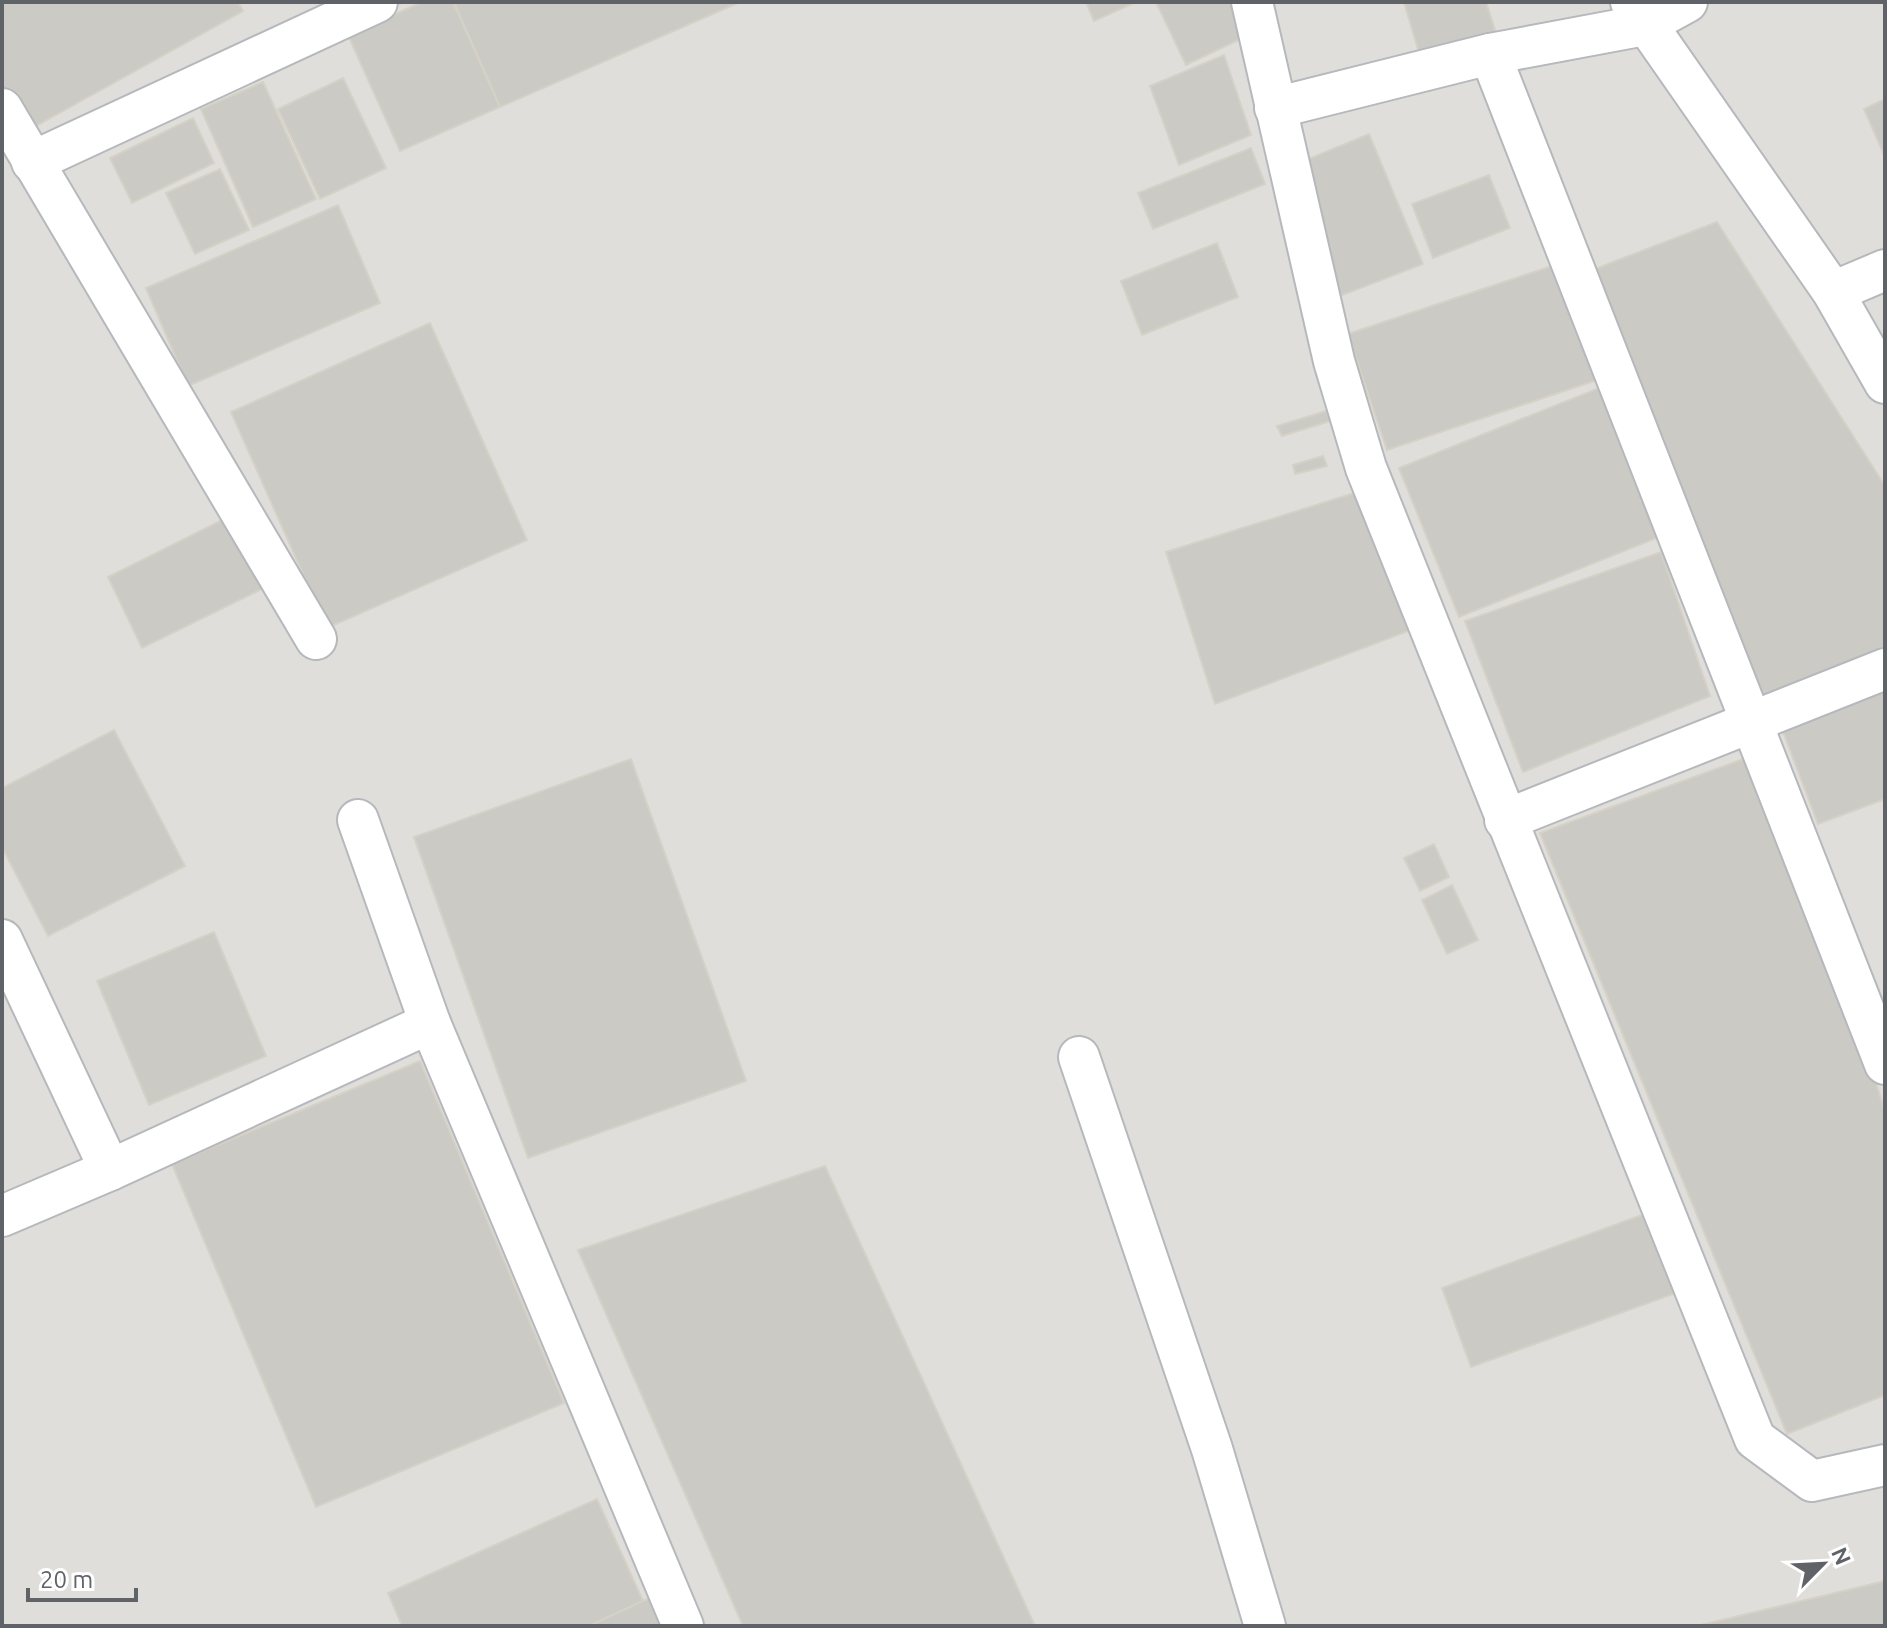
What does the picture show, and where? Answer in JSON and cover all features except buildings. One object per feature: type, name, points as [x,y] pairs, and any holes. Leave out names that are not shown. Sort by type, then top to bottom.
[{"type":"street","points":[[32,162],[377,2]]},
{"type":"street","points":[[1252,2],[1334,361],[1366,468],[1755,1439],[1812,1481],[1885,1465]]},
{"type":"street","points":[[1275,108],[1687,2]]},
{"type":"street","points":[[1638,14],[1833,292],[1885,383]]},
{"type":"street","points":[[1490,54],[1885,1064]]},
{"type":"street","points":[[2,109],[316,639]]},
{"type":"street","points":[[1833,292],[1885,270]]},
{"type":"street","points":[[1505,820],[1885,669]]},
{"type":"street","points":[[358,820],[430,1023],[683,1626]]},
{"type":"street","points":[[2,940],[110,1170]]},
{"type":"street","points":[[2,1216],[110,1170],[430,1023]]},
{"type":"street","points":[[1079,1057],[1212,1449],[1265,1626]]},
{"type":"shaded area","points":[[2,2],[1885,2],[1885,1626],[2,1626]]}]
